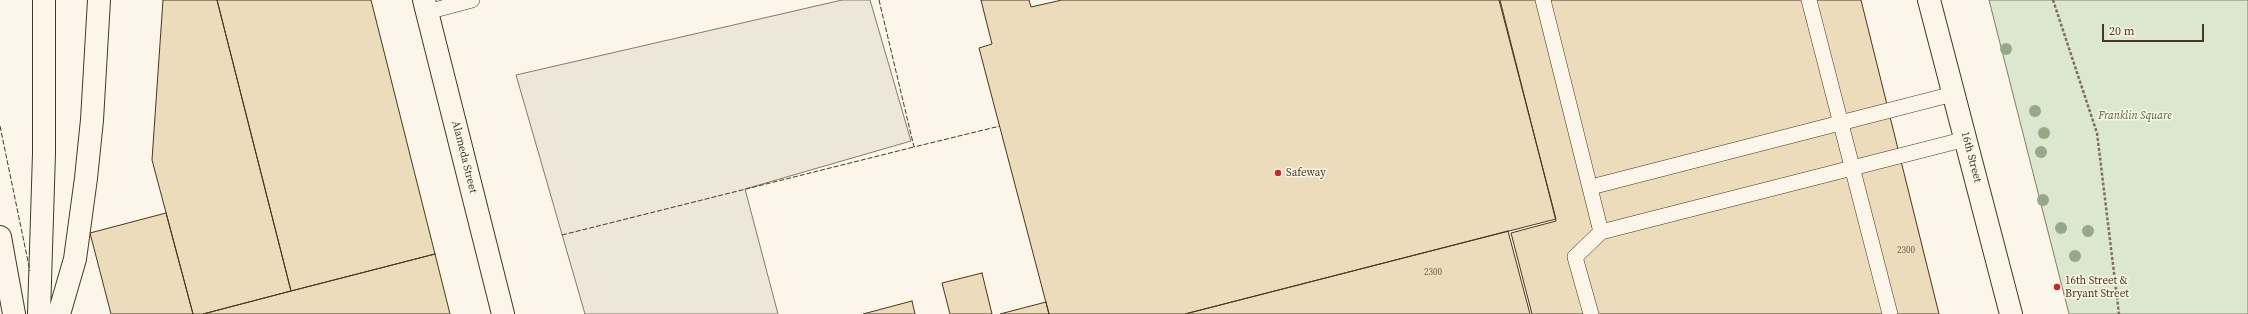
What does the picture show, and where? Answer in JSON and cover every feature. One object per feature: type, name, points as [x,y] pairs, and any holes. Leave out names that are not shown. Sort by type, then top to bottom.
[{"type":"main road","points":[[39,314],[44,153],[44,0]]},
{"type":"main road","points":[[59,314],[75,259],[86,178],[92,120],[99,0]]},
{"type":"main road","name":"16th Street","points":[[1929,0],[2011,314]]},
{"type":"main road","name":"Alameda Street","points":[[426,6],[503,314]]},
{"type":"main road","points":[[0,237],[14,314]]},
{"type":"lane","points":[[426,6],[472,0]]},
{"type":"lane","points":[[1543,0],[1591,187],[1601,232]]},
{"type":"lane","points":[[1809,0],[1890,314]]},
{"type":"lane","points":[[1591,187],[1953,94]]},
{"type":"lane","points":[[1591,314],[1575,257],[1601,232],[1966,139]]},
{"type":"path","points":[[2053,0],[2096,133],[2119,314]]},
{"type":"green space","name":"Franklin Square","points":[[1989,0],[2248,0],[2248,314],[2069,314]]},
{"type":"shaded area","points":[[842,0],[870,0],[911,141],[745,189],[778,314],[585,314],[516,75]]},
{"type":"building","points":[[163,0],[217,0],[291,291],[203,314],[193,314],[152,160]]},
{"type":"building","points":[[217,0],[371,0],[435,254],[291,291]]},
{"type":"building","name":"Safeway","points":[[981,0],[1029,0],[1031,7],[1062,0],[1499,0],[1556,219],[1185,314],[1049,314],[979,48],[992,44]]},
{"type":"building","points":[[1500,0],[1861,0],[1939,314],[1532,314],[1511,233],[1556,221]]},
{"type":"building","points":[[166,213],[193,314],[111,314],[90,233]]},
{"type":"building","points":[[1508,231],[1530,314],[1185,314]]},
{"type":"building","points":[[435,254],[450,314],[203,314],[291,291]]},
{"type":"building","points":[[982,273],[992,314],[950,314],[942,283]]},
{"type":"building","points":[[912,301],[915,314],[863,314]]},
{"type":"building","points":[[1046,302],[1049,314],[1000,314]]},
{"type":"fence","points":[[879,0],[914,147],[1000,126]]},
{"type":"fence","points":[[0,126],[30,271]]},
{"type":"fence","points":[[562,235],[914,147]]},
{"type":"place","name":"Safeway","points":[[1278,173]]},
{"type":"place","name":"16th Street & Bryant Street","points":[[2057,287]]}]
